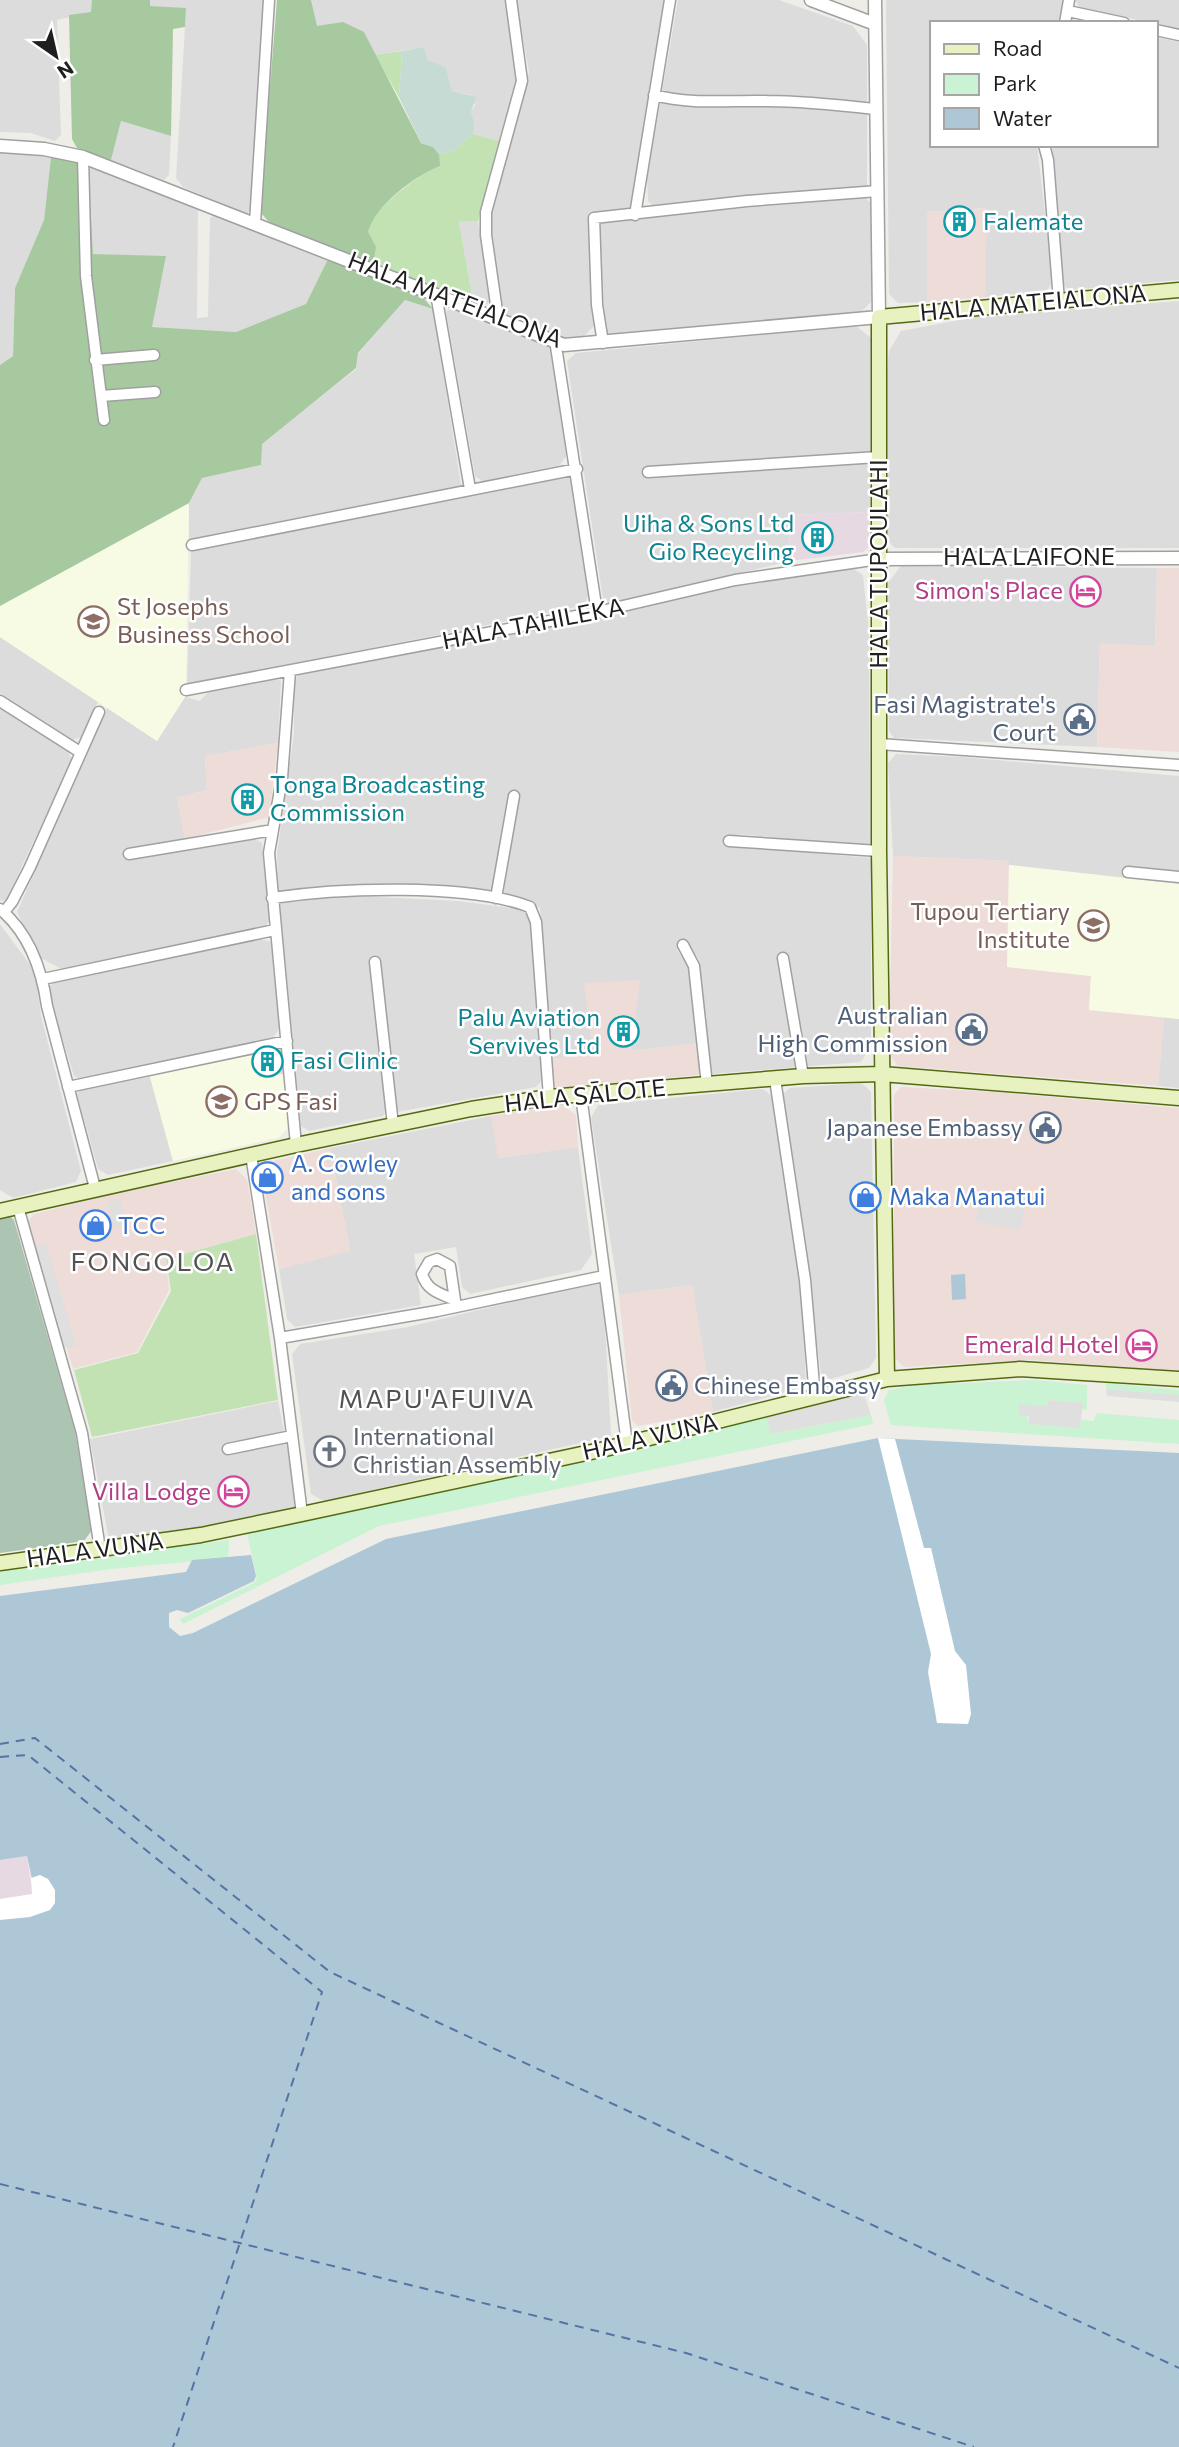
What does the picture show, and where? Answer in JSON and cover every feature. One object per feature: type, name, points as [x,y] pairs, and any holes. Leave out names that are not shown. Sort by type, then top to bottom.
[{"type":"main road","name":"HALA MATEIALONA","points":[[879,317],[1179,290]]},
{"type":"main road","name":"HALA TUPOULAHI","points":[[879,317],[879,851],[887,1379]]},
{"type":"main road","name":"HALA SĀLOTE","points":[[0,1211],[296,1145],[549,1097],[803,1076],[882,1074],[1179,1098]]},
{"type":"main road","name":"HALA VUNA","points":[[0,1563],[201,1535],[626,1444],[887,1379],[1020,1369],[1179,1379]]},
{"type":"street","points":[[255,223],[269,0]]},
{"type":"street","points":[[498,318],[486,235],[486,212],[522,81],[511,0]]},
{"type":"street","points":[[635,215],[670,0]]},
{"type":"street","points":[[811,0],[875,24]]},
{"type":"street","name":"HALA TUPOULAHI","points":[[875,0],[879,317]]},
{"type":"street","points":[[1068,5],[1118,21]]},
{"type":"street","points":[[1158,30],[1179,35]]},
{"type":"street","points":[[654,95],[709,103],[811,102],[875,108]]},
{"type":"street","name":"HALA MATEIALONA","points":[[0,146],[44,149],[83,158],[564,345],[879,317]]},
{"type":"street","points":[[1045,147],[1048,160],[1059,300]]},
{"type":"street","points":[[83,158],[86,276],[104,420]]},
{"type":"street","points":[[603,343],[597,305],[594,218],[747,201],[878,191]]},
{"type":"street","points":[[436,294],[470,489]]},
{"type":"street","points":[[555,340],[597,612]]},
{"type":"street","points":[[95,360],[155,355]]},
{"type":"street","points":[[101,396],[155,392]]},
{"type":"street","points":[[648,472],[878,457]]},
{"type":"street","points":[[192,544],[577,469]]},
{"type":"street","name":"HALA LAIFONE","points":[[879,559],[1179,558]]},
{"type":"street","name":"HALA TAHILEKA","points":[[186,690],[597,612],[736,580],[879,559]]},
{"type":"street","points":[[290,671],[282,778],[269,853],[296,1145]]},
{"type":"street","points":[[0,701],[80,752]]},
{"type":"street","points":[[95,1188],[47,1006],[43,979],[28,942],[2,911],[12,902],[30,867],[99,712]]},
{"type":"street","points":[[879,744],[1179,765]]},
{"type":"street","points":[[496,898],[514,796]]},
{"type":"street","points":[[129,854],[273,830]]},
{"type":"street","points":[[729,841],[879,851]]},
{"type":"street","points":[[1128,872],[1179,877]]},
{"type":"street","points":[[272,898],[341,891],[446,892],[496,898],[530,907],[536,922],[549,1097]]},
{"type":"street","points":[[43,979],[275,930]]},
{"type":"street","points":[[683,945],[694,966],[707,1085]]},
{"type":"street","points":[[783,958],[803,1076]]},
{"type":"street","points":[[375,962],[393,1125]]},
{"type":"street","points":[[68,1087],[287,1041]]},
{"type":"street","points":[[775,1079],[805,1280],[815,1397]]},
{"type":"street","points":[[581,1095],[626,1444]]},
{"type":"street","points":[[251,1155],[280,1338],[302,1514]]},
{"type":"street","points":[[18,1207],[82,1433],[100,1549]]},
{"type":"street","points":[[280,1338],[604,1276]]},
{"type":"street","points":[[228,1449],[292,1436]]},
{"type":"shaded area","points":[[0,0],[92,0],[92,12],[57,20],[61,135],[55,141],[31,133],[0,132]]},
{"type":"shaded area","points":[[150,0],[264,0],[251,208],[247,214],[183,187],[176,178],[186,9],[150,6]]},
{"type":"shaded area","points":[[311,0],[506,0],[520,66],[506,132],[499,141],[473,134],[475,125],[471,112],[475,105],[470,95],[452,91],[446,69],[428,60],[424,47],[375,55],[364,32],[316,26]]},
{"type":"shaded area","points":[[516,0],[665,0],[631,210],[589,213],[594,326],[582,338],[568,340],[506,316],[501,309],[489,233],[490,217],[529,72]]},
{"type":"shaded area","points":[[678,0],[779,0],[853,26],[867,45],[867,186],[652,205],[648,201],[647,178]]},
{"type":"shaded area","points":[[886,0],[1063,0],[1059,21],[930,21],[930,147],[1037,147],[1053,282],[1046,291],[985,297],[986,208],[927,212],[927,302],[898,303],[889,294]]},
{"type":"shaded area","points":[[1075,0],[1179,0],[1179,29],[1158,24],[1158,21],[1143,21],[1079,7]]},
{"type":"shaded area","points":[[1158,37],[1179,42],[1179,280],[1069,290],[1062,284],[1052,147],[1158,147]]},
{"type":"shaded area","points":[[424,47],[428,60],[446,68],[452,91],[476,97],[471,112],[475,125],[473,134],[454,151],[439,154],[433,147],[421,143],[399,97],[402,51]]},
{"type":"shaded area","points":[[121,121],[171,136],[169,175],[164,180],[111,160]]},
{"type":"shaded area","points":[[0,150],[51,157],[44,220],[15,288],[13,356],[0,365]]},
{"type":"shaded area","points":[[88,165],[198,207],[197,318],[208,317],[210,218],[215,215],[328,259],[307,304],[236,332],[151,327],[166,257],[92,254]]},
{"type":"shaded area","points":[[864,197],[871,203],[871,302],[862,311],[609,336],[603,329],[598,227],[603,221]]},
{"type":"shaded area","points":[[987,208],[985,297],[927,302],[927,212]]},
{"type":"shaded area","points":[[478,221],[491,301],[484,306],[473,301],[459,222]]},
{"type":"shaded area","points":[[405,300],[433,309],[461,485],[189,540],[189,503],[202,478],[261,465],[261,444],[356,369],[358,354]]},
{"type":"shaded area","points":[[1179,301],[1179,548],[895,548],[888,541],[886,385],[889,351],[901,331],[975,317]]},
{"type":"shaded area","points":[[453,306],[546,342],[550,349],[567,455],[560,465],[482,481],[475,476],[446,312]]},
{"type":"shaded area","points":[[856,326],[871,338],[870,512],[789,515],[790,561],[610,604],[603,599],[567,361],[576,353]]},
{"type":"shaded area","points":[[565,476],[571,480],[589,596],[582,606],[187,685],[191,550]]},
{"type":"shaded area","name":"St Josephs Business School","points":[[189,503],[186,690],[185,697],[157,741],[0,637],[0,606]]},
{"type":"shaded area","points":[[870,512],[869,547],[863,552],[790,561],[789,515]]},
{"type":"shaded area","points":[[901,566],[1157,568],[1155,646],[1100,644],[1097,747],[894,738],[889,731],[888,583]]},
{"type":"shaded area","points":[[1157,568],[1179,568],[1179,752],[1097,747],[1100,643],[1155,646]]},
{"type":"shaded area","points":[[854,569],[863,575],[869,633],[870,848],[740,834],[734,846],[871,858],[871,1046],[861,1062],[711,1074],[699,959],[686,942],[677,950],[689,968],[699,1043],[631,1051],[585,982],[593,1055],[551,1059],[540,908],[516,896],[505,895],[501,888],[517,799],[507,798],[493,890],[488,894],[278,893],[277,854],[294,733],[293,684],[299,674],[727,588]]},
{"type":"shaded area","points":[[0,637],[98,702],[81,737],[73,740],[0,693]]},
{"type":"shaded area","points":[[276,677],[281,681],[278,743],[205,756],[207,790],[177,798],[185,839],[124,850],[127,861],[253,838],[262,843],[269,921],[263,930],[67,972],[39,957],[17,912],[107,708],[157,741],[185,697],[200,701],[209,691]]},
{"type":"shaded area","points":[[0,706],[67,749],[72,760],[6,900],[0,901]]},
{"type":"shaded area","points":[[278,743],[269,817],[185,839],[177,798],[207,790],[205,756]]},
{"type":"shaded area","points":[[896,754],[962,757],[1179,776],[1179,884],[1009,865],[1008,861],[893,856],[888,763]]},
{"type":"shaded area","points":[[893,856],[1009,861],[1008,967],[1091,976],[1089,1010],[1164,1017],[1158,1086],[898,1066],[889,1053]]},
{"type":"shaded area","name":"Tupou Tertiary Institute","points":[[1009,865],[1179,884],[1179,1019],[1089,1010],[1091,976],[1007,967]]},
{"type":"shaded area","points":[[316,894],[458,901],[527,910],[533,924],[543,1079],[536,1087],[397,1112],[377,954],[371,956],[373,996],[387,1110],[383,1116],[309,1131],[301,1126],[280,904]]},
{"type":"shaded area","points":[[0,924],[36,973],[41,1016],[81,1171],[76,1182],[13,1198],[0,1190]]},
{"type":"shaded area","points":[[260,939],[271,942],[279,1029],[271,1040],[82,1080],[74,1076],[47,988],[55,982]]},
{"type":"shaded area","points":[[640,980],[631,1051],[699,1043],[703,1071],[698,1075],[558,1088],[553,1084],[551,1059],[593,1054],[584,983]]},
{"type":"shaded area","points":[[1164,1017],[1179,1019],[1179,1088],[1158,1086]]},
{"type":"shaded area","points":[[282,1046],[284,1074],[258,1077],[255,1051]]},
{"type":"shaded area","name":"GPS Fasi","points":[[255,1051],[259,1077],[284,1074],[288,1128],[278,1138],[173,1161],[150,1077]]},
{"type":"shaded area","points":[[150,1077],[173,1161],[108,1175],[98,1169],[77,1094],[81,1090]]},
{"type":"shaded area","points":[[862,1083],[871,1092],[876,1358],[869,1368],[831,1379],[821,1374],[783,1094],[790,1088]]},
{"type":"shaded area","points":[[901,1087],[1179,1108],[1179,1371],[1031,1360],[904,1367],[894,1357],[894,1095]]},
{"type":"shaded area","points":[[763,1089],[773,1097],[800,1279],[806,1381],[800,1388],[713,1412],[692,1285],[619,1295],[591,1118],[598,1105]]},
{"type":"shaded area","points":[[560,1103],[576,1115],[578,1147],[498,1158],[491,1116]]},
{"type":"shaded area","points":[[491,1116],[499,1158],[578,1147],[592,1254],[581,1270],[470,1294],[462,1287],[456,1247],[414,1254],[421,1305],[295,1327],[287,1319],[279,1269],[350,1250],[330,1148]]},
{"type":"shaded area","points":[[330,1148],[350,1251],[279,1269],[260,1164]]},
{"type":"shaded area","points":[[236,1169],[247,1179],[256,1234],[166,1259],[169,1290],[137,1352],[73,1369],[28,1221],[34,1214],[105,1196]]},
{"type":"shaded area","points":[[989,1193],[1026,1197],[1021,1229],[976,1222],[979,1200]]},
{"type":"shaded area","points":[[120,1199],[126,1224],[113,1227],[107,1203]]},
{"type":"shaded area","points":[[10,1216],[14,1220],[75,1431],[92,1530],[84,1541],[0,1553],[0,1219]]},
{"type":"shaded area","points":[[46,1243],[76,1346],[62,1348],[34,1246]]},
{"type":"shaded area","points":[[596,1282],[603,1291],[611,1436],[324,1501],[311,1494],[292,1354],[300,1344],[408,1327]]},
{"type":"shaded area","points":[[692,1285],[713,1412],[638,1426],[632,1421],[619,1295]]},
{"type":"shaded area","points":[[1106,1389],[1179,1395],[1179,1402],[1107,1396]]},
{"type":"shaded area","points":[[863,1391],[871,1415],[771,1434],[766,1416]]},
{"type":"shaded area","points":[[1048,1400],[1083,1403],[1080,1428],[1028,1424],[1029,1416],[1019,1415],[1019,1404],[1047,1406]]},
{"type":"shaded area","points":[[278,1401],[297,1498],[294,1508],[192,1530],[116,1542],[109,1540],[90,1439]]},
{"type":"shaded area","points":[[27,1856],[31,1883],[41,1896],[0,1907],[0,1860]]},
{"type":"green space","points":[[92,0],[150,0],[150,6],[186,8],[185,27],[173,29],[171,136],[121,121],[111,160],[77,148],[72,139],[69,15],[91,12]]},
{"type":"green space","points":[[277,0],[311,0],[317,26],[343,22],[364,32],[421,143],[433,147],[439,154],[440,166],[397,193],[372,222],[368,232],[376,247],[373,265],[269,222],[260,212]]},
{"type":"green space","points":[[402,51],[399,97],[375,55]]},
{"type":"green space","points":[[473,134],[499,141],[478,221],[459,222],[473,301],[373,265],[368,232],[371,223],[386,204],[420,176],[439,166],[439,154],[454,151]]},
{"type":"green space","points":[[51,157],[88,165],[93,254],[166,256],[152,327],[236,332],[306,304],[328,259],[422,296],[433,309],[405,300],[358,353],[356,368],[262,444],[261,465],[202,478],[189,503],[0,606],[0,365],[13,356],[15,288],[44,220]]},
{"type":"green space","points":[[256,1234],[278,1400],[92,1437],[74,1370],[138,1353],[171,1291],[166,1259]]},
{"type":"green space","points":[[1035,1380],[1087,1385],[1087,1410],[1082,1409],[1083,1403],[1048,1400],[1047,1406],[1027,1415],[1028,1424],[1080,1427],[1081,1420],[1094,1421],[1096,1413],[1179,1420],[1179,1444],[891,1425],[884,1400],[889,1390],[917,1385]]},
{"type":"green space","points":[[1106,1383],[1179,1390],[1179,1395],[1106,1389]]},
{"type":"green space","points":[[871,1415],[873,1424],[379,1526],[183,1624],[180,1619],[254,1583],[257,1579],[247,1533],[446,1491],[766,1416],[772,1434]]},
{"type":"green space","points":[[229,1540],[228,1558],[111,1569],[0,1585],[0,1572]]},
{"type":"water","points":[[965,1274],[966,1299],[952,1300],[951,1275]]},
{"type":"water","points":[[878,1438],[1179,1453],[1179,2447],[0,2447],[0,1907],[37,1902],[27,1856],[0,1860],[0,1596],[186,1572],[192,1560],[251,1555],[256,1576],[254,1581],[188,1613],[177,1610],[169,1613],[169,1627],[180,1636],[193,1633],[386,1539]]},
{"type":"pier","points":[[878,1438],[895,1439],[924,1548],[931,1548],[955,1651],[966,1665],[971,1714],[968,1724],[937,1723],[928,1672],[931,1654]]},
{"type":"pier","points":[[40,1875],[48,1879],[55,1890],[55,1903],[50,1910],[30,1917],[0,1920],[0,1899],[32,1894],[31,1878]]},
{"type":"ferry route","points":[[0,1744],[35,1738],[330,1972],[1179,2368]]},
{"type":"ferry route","points":[[0,1757],[28,1755],[322,1992],[173,2447]]},
{"type":"ferry route","points":[[0,2184],[686,2353],[974,2447]]},
{"type":"place","name":"Falemate","points":[[960,222]]},
{"type":"place","name":"Uiha & Sons Ltd Gio Recycling","points":[[817,538]]},
{"type":"place","name":"Simon's Place","points":[[1086,591]]},
{"type":"place","name":"St Josephs Business School","points":[[94,621]]},
{"type":"place","name":"Fasi Magistrate's Court","points":[[1079,719]]},
{"type":"place","name":"Tonga Broadcasting Commission","points":[[247,799]]},
{"type":"place","name":"Tupou Tertiary Institute","points":[[1093,926]]},
{"type":"place","name":"Australian High Commission","points":[[971,1030]]},
{"type":"place","name":"Palu Aviation Servives Ltd","points":[[623,1032]]},
{"type":"place","name":"Fasi Clinic","points":[[267,1061]]},
{"type":"place","name":"GPS Fasi","points":[[221,1102]]},
{"type":"place","name":"Japanese Embassy","points":[[1046,1128]]},
{"type":"place","name":"A. Cowley and sons","points":[[268,1178]]},
{"type":"place","name":"Maka Manatui","points":[[866,1197]]},
{"type":"place","name":"TCC","points":[[95,1226]]},
{"type":"place","name":"Emerald Hotel","points":[[1142,1345]]},
{"type":"place","name":"Chinese Embassy","points":[[671,1386]]},
{"type":"place","name":"International Christian Assembly","points":[[330,1451]]},
{"type":"place","name":"Villa Lodge","points":[[234,1492]]},
{"type":"district","name":"FONGOLOA","points":[[153,1262]]},
{"type":"district","name":"MAPU'AFUIVA","points":[[437,1399]]}]
